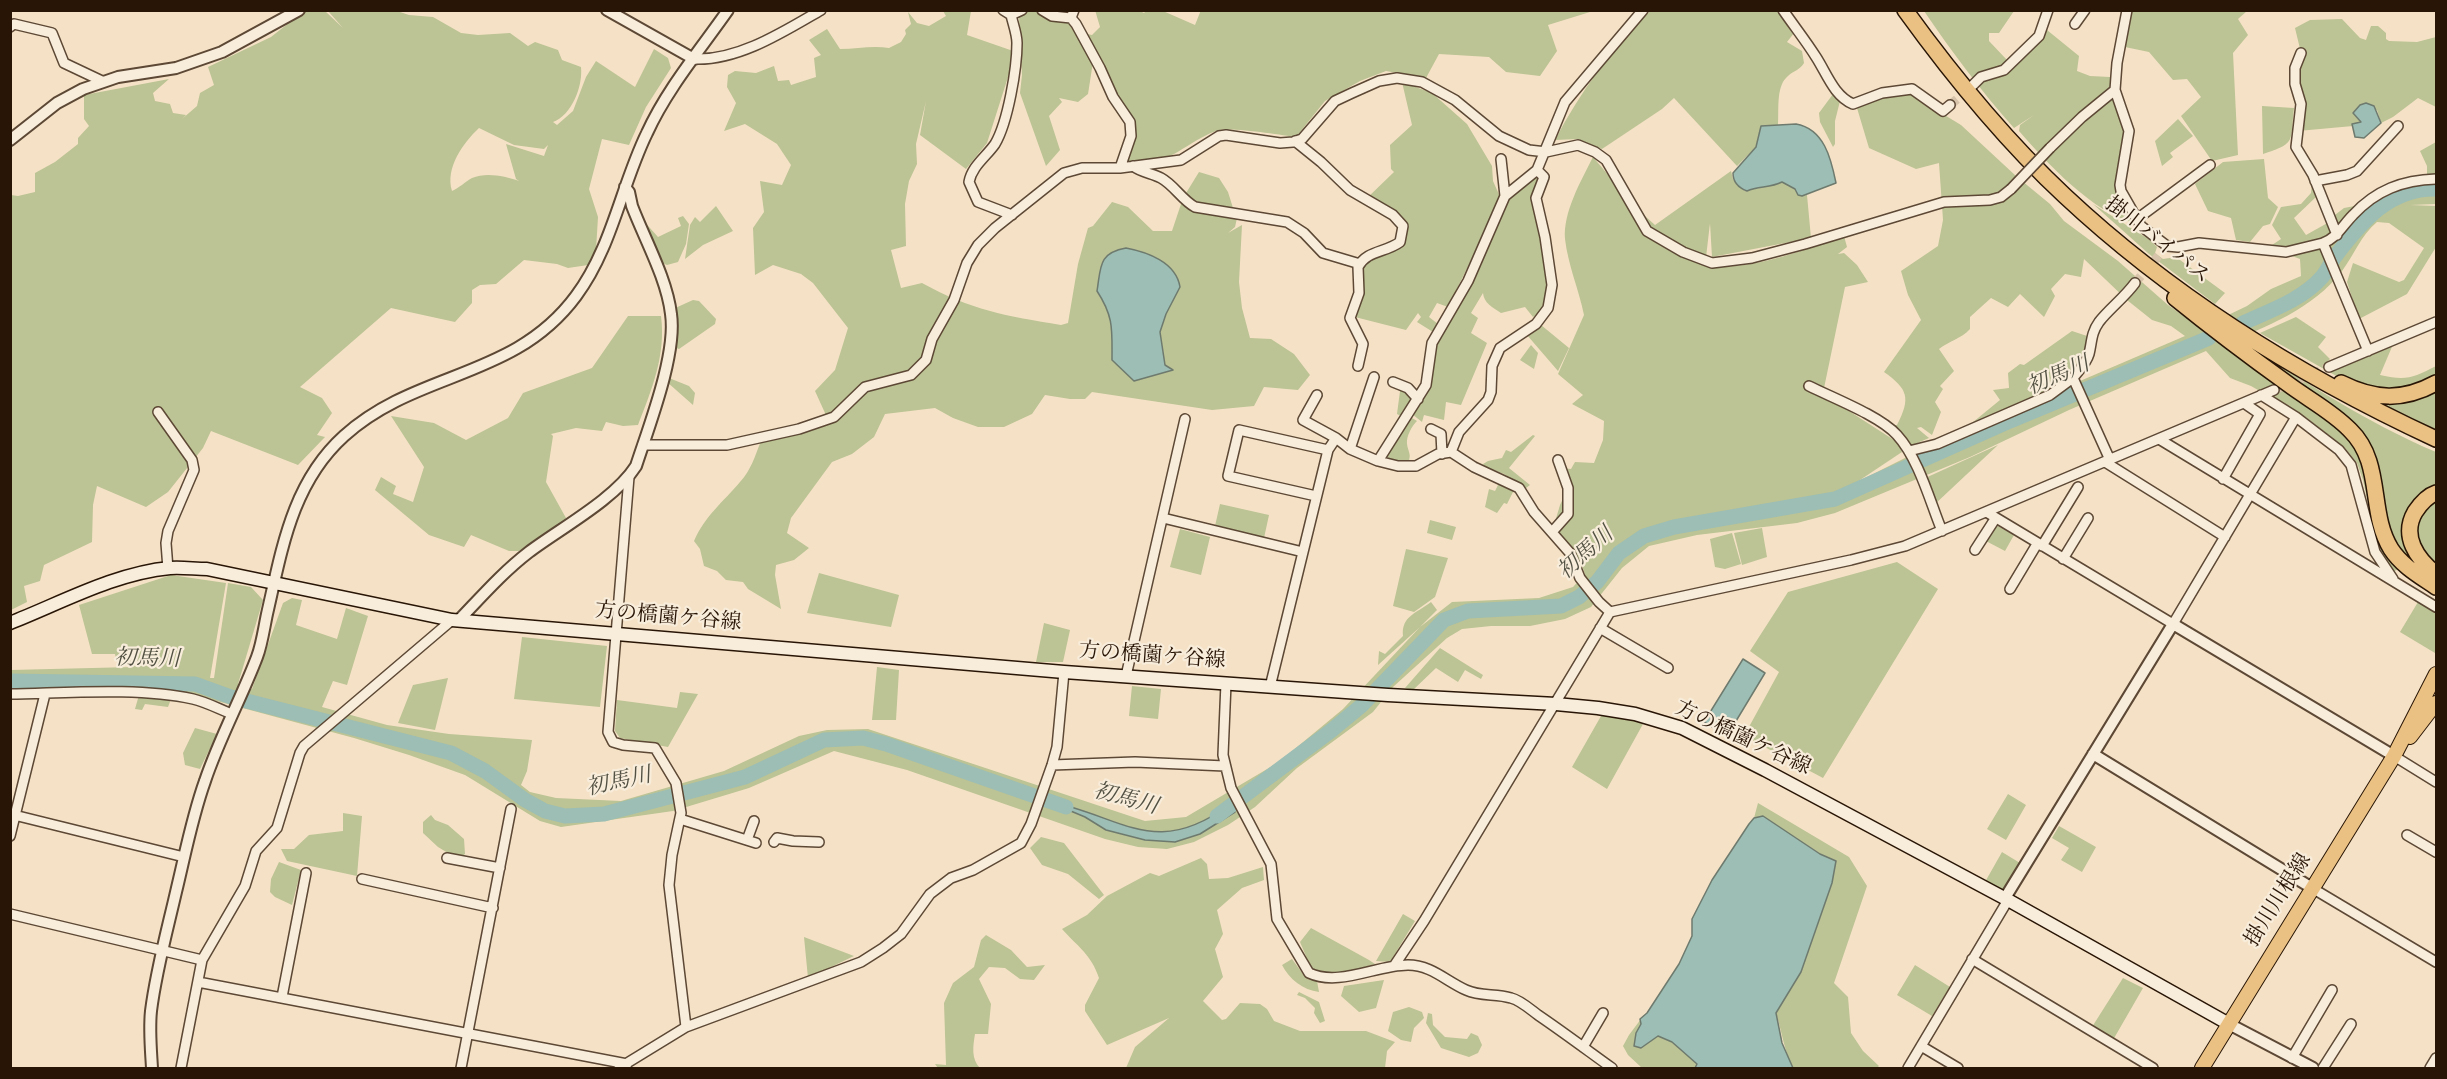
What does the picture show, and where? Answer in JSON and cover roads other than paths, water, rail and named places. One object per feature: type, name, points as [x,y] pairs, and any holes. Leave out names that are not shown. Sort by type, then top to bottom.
[{"type":"highway","name":"掛川バイパス","points":[[1905,10],[1973,97],[2065,196],[2172,284],[2278,356],[2372,409],[2436,439]]},
{"type":"highway","points":[[2065,196],[2086,221],[2130,261],[2234,345],[2350,430],[2365,449],[2373,472],[2381,522],[2391,548],[2406,567],[2436,587]]},
{"type":"highway","points":[[2242,333],[2349,387],[2376,395],[2398,397],[2419,393],[2436,383]]},
{"type":"highway","points":[[2436,493],[2420,504],[2409,531],[2413,548],[2424,565],[2436,574]]},
{"type":"main road","name":"方の橋薗ケ谷線","points":[[10,622],[107,584],[168,569],[207,569],[456,620],[1064,672],[1355,693],[1556,704],[1635,714],[1682,728],[1765,770],[2007,899],[2229,1024]]},
{"type":"main road","name":"掛川川根線","points":[[2202,1068],[2394,756],[2436,674]]},
{"type":"main road","name":"掛川川根線","points":[[2394,756],[2436,703]]},
{"type":"street","points":[[10,140],[57,103],[102,81],[176,68],[222,52],[299,10]]},
{"type":"street","points":[[607,10],[621,14],[694,59],[710,60],[746,49],[793,27],[820,10]]},
{"type":"street","points":[[152,1068],[151,1012],[184,857],[206,778],[258,655],[284,540],[295,506],[310,478],[326,455],[346,434],[378,410],[407,394],[489,364],[521,347],[552,323],[577,296],[598,262],[648,129],[728,10]]},
{"type":"street","points":[[1012,215],[978,202],[969,182],[973,170],[996,142],[1007,110],[1015,69],[1017,40],[1007,13],[1022,10]]},
{"type":"street","points":[[1042,10],[1052,16],[1072,14],[1101,68],[1113,97],[1130,123],[1131,136],[1120,168]]},
{"type":"street","points":[[1377,461],[1426,385],[1432,343],[1468,281],[1505,196],[1537,170],[1565,102],[1643,10]]},
{"type":"street","points":[[1783,10],[1816,55],[1835,90],[1847,101],[1853,104],[1882,93],[1912,89],[1943,111],[1950,105]]},
{"type":"street","points":[[1973,85],[1981,77],[2004,70],[2039,36],[2048,10]]},
{"type":"street","points":[[2075,24],[2085,10]]},
{"type":"street","points":[[2127,10],[2117,63],[2115,90],[2129,131],[2120,185],[2121,191],[2141,226],[2164,250],[2199,243],[2286,252],[2324,246],[2378,193],[2409,181],[2436,179]]},
{"type":"street","points":[[10,27],[14,24],[52,33],[64,63],[102,81]]},
{"type":"street","points":[[2301,53],[2295,68],[2295,84],[2301,104],[2296,147],[2315,181],[2337,235]]},
{"type":"street","points":[[643,445],[726,445],[799,429],[834,417],[865,387],[912,375],[926,360],[932,339],[954,300],[967,263],[978,245],[1064,173],[1082,168],[1120,168],[1181,160],[1219,136],[1226,135],[1280,142],[1302,139],[1335,101],[1380,81],[1397,78],[1422,82],[1440,90],[1499,136],[1529,150],[1546,152],[1578,145],[1595,152],[1606,160],[1647,231],[1683,252],[1712,263],[1752,258],[1944,202],[1990,200],[2001,197],[2082,117],[2115,90]]},
{"type":"street","points":[[2315,181],[2348,175],[2357,171],[2398,126]]},
{"type":"street","points":[[1295,141],[1350,190],[1393,215],[1403,226],[1400,242],[1394,247],[1368,254],[1358,267],[1359,292],[1350,318],[1363,344],[1358,366]]},
{"type":"street","points":[[1501,159],[1505,196]]},
{"type":"street","points":[[2137,219],[2210,165]]},
{"type":"street","points":[[1133,166],[1141,172],[1161,178],[1186,202],[1195,207],[1287,222],[1304,233],[1323,253],[1360,264]]},
{"type":"street","points":[[1317,395],[1302,420],[1336,438],[1350,449],[1377,461],[1398,466],[1416,465],[1447,453],[1459,432],[1488,400],[1491,392],[1492,366],[1500,348],[1536,324],[1548,307],[1552,284],[1536,198],[1544,177],[1537,170]]},
{"type":"street","points":[[181,1068],[202,960],[245,886],[256,851],[277,828],[304,746],[456,620],[505,572],[629,477],[636,466],[668,360],[672,330],[668,296],[632,206],[629,192],[625,187]]},
{"type":"street","points":[[2324,246],[2368,351]]},
{"type":"street","points":[[1910,453],[1937,444],[2050,395],[2075,381],[2086,362],[2090,351],[2090,338],[2099,321],[2122,300],[2135,283]]},
{"type":"street","points":[[2330,367],[2436,322]]},
{"type":"street","points":[[1350,449],[1374,378]]},
{"type":"street","points":[[2075,381],[2108,461],[2225,537]]},
{"type":"street","points":[[1394,382],[1408,388],[1418,399]]},
{"type":"street","points":[[1809,386],[1865,414],[1896,434],[1910,453],[1942,531]]},
{"type":"street","points":[[1394,966],[1424,921],[1610,612],[1851,560],[1905,546],[1942,531],[1992,516],[2108,461],[2274,390]]},
{"type":"street","points":[[2261,395],[2296,417],[2339,450],[2351,465],[2375,552],[2393,579]]},
{"type":"street","points":[[2223,479],[2260,414],[2244,403]]},
{"type":"street","points":[[158,412],[192,460],[194,470],[168,531],[166,543],[168,569]]},
{"type":"street","points":[[1908,1068],[2093,754],[2174,624],[2296,417]]},
{"type":"street","points":[[1125,676],[1185,419]]},
{"type":"street","points":[[1431,429],[1441,434],[1447,453],[1519,488],[1534,512],[1570,553],[1580,578],[1610,612]]},
{"type":"street","points":[[1316,496],[1228,476],[1239,430],[1328,450]]},
{"type":"street","points":[[1270,687],[1328,450],[1336,438]]},
{"type":"street","points":[[2159,439],[2436,607]]},
{"type":"street","points":[[1552,532],[1568,514],[1568,488],[1558,460]]},
{"type":"street","points":[[629,477],[608,732],[613,742],[655,748],[676,783],[680,819],[672,855],[669,885],[686,1027]]},
{"type":"street","points":[[2010,589],[2078,487]]},
{"type":"street","points":[[1992,516],[2435,779]]},
{"type":"street","points":[[1975,550],[1992,516]]},
{"type":"street","points":[[1162,518],[1303,552]]},
{"type":"street","points":[[2063,559],[2088,518]]},
{"type":"street","points":[[1600,628],[1668,668]]},
{"type":"street","points":[[198,982],[467,1033],[623,1066],[686,1027],[861,962],[900,934],[930,894],[951,878],[973,870],[1021,843],[1037,808],[1057,747],[1064,672]]},
{"type":"street","points":[[1226,683],[1223,755],[1231,788],[1270,864],[1277,919],[1309,974],[1316,977],[1338,977],[1394,966],[1410,965],[1425,968],[1440,974],[1466,990],[1481,995],[1511,998],[1612,1068]]},
{"type":"street","points":[[10,694],[137,693],[195,700],[233,712]]},
{"type":"street","points":[[10,836],[13,815],[45,694]]},
{"type":"street","points":[[2093,754],[2436,962]]},
{"type":"street","points":[[1052,765],[1135,762],[1225,766]]},
{"type":"street","points":[[460,1068],[511,809]]},
{"type":"street","points":[[13,815],[184,857]]},
{"type":"street","points":[[680,819],[751,841],[754,821]]},
{"type":"street","points":[[2407,835],[2436,852]]},
{"type":"street","points":[[774,842],[777,838],[819,842]]},
{"type":"street","points":[[447,858],[500,868]]},
{"type":"street","points":[[282,997],[306,873]]},
{"type":"street","points":[[362,879],[493,908]]},
{"type":"street","points":[[10,914],[202,960]]},
{"type":"street","points":[[1972,959],[2153,1068]]},
{"type":"street","points":[[2292,1058],[2332,990]]},
{"type":"street","points":[[1583,1047],[1603,1013]]},
{"type":"street","points":[[2229,1024],[2313,1068]]},
{"type":"street","points":[[2323,1068],[2351,1024]]},
{"type":"street","points":[[1921,1046],[1958,1068]]},
{"type":"street","points":[[2430,1068],[2436,1058]]},
{"type":"water","points":[[2366,103],[2374,106],[2381,123],[2364,138],[2355,137],[2352,124],[2361,122],[2353,113],[2360,105]]},
{"type":"water","points":[[1796,124],[1806,127],[1820,138],[1829,155],[1836,183],[1802,196],[1782,182],[1747,191],[1739,186],[1735,182],[1733,173],[1756,147],[1761,126]]},
{"type":"water","points":[[2436,187],[2436,194],[2403,198],[2398,191]]},
{"type":"water","points":[[1126,248],[1143,252],[1167,265],[1173,271],[1180,287],[1166,314],[1160,332],[1165,365],[1173,370],[1134,381],[1112,360],[1112,332],[1109,316],[1097,291],[1101,268],[1106,257],[1110,253]]},
{"type":"water","points":[[1743,659],[1765,673],[1727,736],[1704,722]]},
{"type":"water","points":[[1047,801],[1119,824],[1159,832],[1181,829],[1205,820],[1232,803],[1235,812],[1200,834],[1175,842],[1145,840],[1106,830],[1085,817]]},
{"type":"water","points":[[1763,816],[1820,854],[1836,861],[1832,883],[1801,972],[1776,1013],[1782,1043],[1793,1068],[1695,1068],[1697,1064],[1672,1042],[1658,1036],[1641,1048],[1634,1046],[1636,1033],[1641,1024],[1640,1019],[1647,1013],[1679,964],[1692,936],[1692,919],[1712,880],[1749,824],[1754,818]]},
{"type":"waterway","name":"初馬川","points":[[2243,323],[2285,304],[2314,285],[2357,229],[2379,208],[2405,194],[2436,189]]},
{"type":"waterway","name":"初馬川","points":[[1217,816],[1361,706],[1444,620],[1468,611],[1561,606],[1579,597],[1597,582],[1619,553],[1644,536],[1674,527],[1835,499],[2010,421],[2209,338]]},
{"type":"waterway","name":"初馬川","points":[[10,681],[195,684],[231,697],[451,753],[485,771],[525,800],[545,811],[565,816],[604,814],[745,777],[824,740],[863,738],[1066,807]]},
{"type":"tunnel","points":[[1950,105],[1969,89]]},
{"type":"tunnel","points":[[2135,283],[2160,254]]},
{"type":"tunnel","points":[[2274,390],[2329,367]]}]
